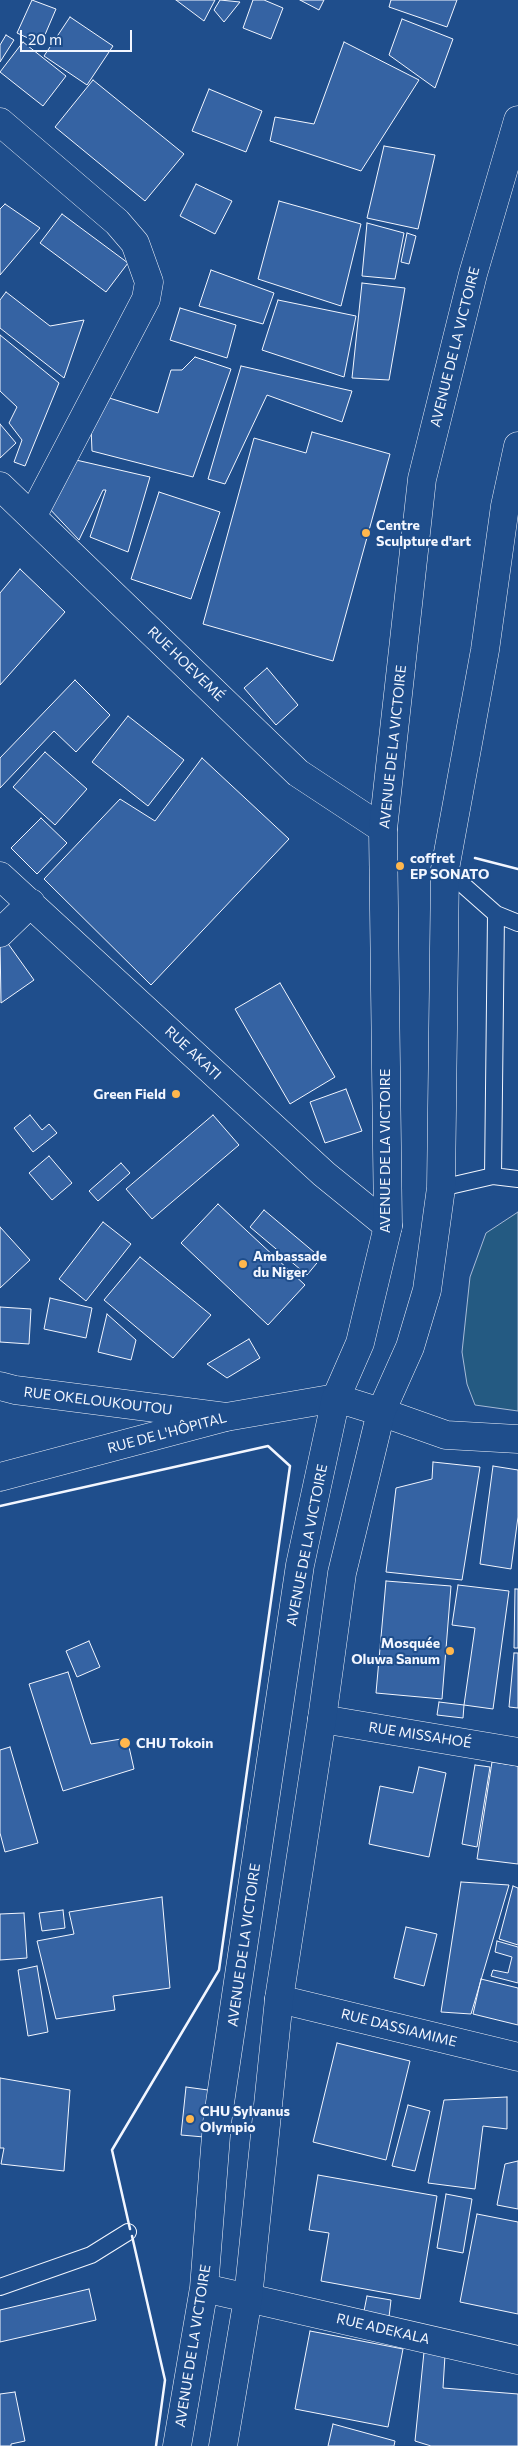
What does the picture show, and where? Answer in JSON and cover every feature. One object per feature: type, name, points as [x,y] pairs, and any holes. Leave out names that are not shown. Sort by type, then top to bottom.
[{"type":"main road","name":"AVENUE DE LA VICTOIRE","points":[[177,2446],[204,2288],[219,2113],[300,1565],[336,1398],[360,1343],[388,1226],[382,829],[422,479],[473,274],[518,120]]},
{"type":"main road","points":[[0,122],[117,222],[136,243],[149,282],[146,300],[33,515]]},
{"type":"main road","points":[[223,2446],[248,2298],[279,1999],[322,1719],[342,1573],[381,1412],[410,1347],[427,1290],[441,1188],[445,869],[485,650],[505,506],[518,446]]},
{"type":"main road","name":"RUE HOEVEMÉ","points":[[0,486],[33,515],[298,773],[382,829]]},
{"type":"main road","name":"RUE AKATI","points":[[0,876],[324,1174],[388,1226]]},
{"type":"main road","points":[[0,932],[31,904]]},
{"type":"main road","name":"RUE OKELOUKOUTOU","points":[[0,1386],[15,1390],[226,1417]]},
{"type":"main road","points":[[336,1398],[446,1435],[518,1439]]},
{"type":"main road","name":"RUE DE L'HÔPITAL","points":[[0,1477],[226,1417],[336,1398]]},
{"type":"main road","name":"RUE MISSAHOÉ","points":[[322,1719],[518,1752]]},
{"type":"main road","name":"RUE DASSIAMIME","points":[[279,1999],[518,2057]]},
{"type":"main road","name":"RUE ADEKALA","points":[[204,2288],[518,2360]]},
{"type":"lane","points":[[445,869],[496,914],[518,923]]},
{"type":"lane","points":[[493,1176],[496,914]]},
{"type":"lane","points":[[441,1188],[493,1176],[518,1179]]},
{"type":"lane","points":[[0,2287],[91,2255],[128,2232]]},
{"type":"shaded area","points":[[518,1212],[518,1411],[475,1405],[467,1384],[462,1352],[470,1277],[486,1233]]},
{"type":"building","points":[[32,0],[56,9],[41,44],[17,33]]},
{"type":"building","points":[[176,0],[215,0],[204,21]]},
{"type":"building","points":[[220,0],[240,2],[224,22],[214,10]]},
{"type":"building","points":[[253,0],[264,0],[283,8],[271,39],[243,28]]},
{"type":"building","points":[[300,0],[324,0],[319,10]]},
{"type":"building","points":[[391,0],[457,0],[447,27],[389,7]]},
{"type":"building","points":[[70,17],[113,46],[87,85],[44,56]]},
{"type":"building","points":[[402,19],[453,39],[435,88],[389,55]]},
{"type":"building","points":[[6,35],[14,40],[0,62],[0,45]]},
{"type":"building","points":[[23,42],[66,76],[43,106],[0,72]]},
{"type":"building","points":[[344,42],[419,80],[361,171],[270,141],[275,117],[314,124]]},
{"type":"building","points":[[93,80],[184,154],[145,201],[55,127]]},
{"type":"building","points":[[209,89],[262,111],[246,152],[192,131]]},
{"type":"building","points":[[384,146],[435,155],[418,229],[367,218]]},
{"type":"building","points":[[196,184],[232,201],[215,234],[180,216]]},
{"type":"building","points":[[279,201],[361,224],[341,306],[258,279]]},
{"type":"building","points":[[5,204],[40,228],[0,275],[0,209]]},
{"type":"building","points":[[62,214],[128,263],[106,292],[40,243]]},
{"type":"building","points":[[367,223],[404,233],[395,279],[362,276]]},
{"type":"building","points":[[407,233],[416,236],[409,264],[401,262]]},
{"type":"building","points":[[211,270],[274,293],[263,324],[199,306]]},
{"type":"building","points":[[362,283],[405,288],[389,380],[352,378]]},
{"type":"building","points":[[6,292],[50,326],[84,320],[64,378],[0,328],[0,300]]},
{"type":"building","points":[[278,300],[356,316],[344,377],[262,350]]},
{"type":"building","points":[[180,308],[236,325],[227,358],[170,340]]},
{"type":"building","points":[[0,335],[59,383],[25,466],[14,462],[22,440],[9,423],[17,407],[0,391]]},
{"type":"building","points":[[195,357],[231,369],[193,477],[92,451],[91,427],[106,397],[158,413],[171,370],[182,370]]},
{"type":"building","points":[[241,366],[352,391],[342,422],[267,395],[225,484],[208,479]]},
{"type":"building","points":[[0,424],[16,443],[0,458]]},
{"type":"building","points":[[312,432],[390,454],[333,661],[203,624],[254,438],[306,453]]},
{"type":"building","points":[[76,460],[150,477],[128,552],[90,537],[106,490],[103,490],[79,540],[47,506]]},
{"type":"building","points":[[159,492],[220,512],[191,599],[131,579]]},
{"type":"building","points":[[20,569],[65,612],[0,685],[0,593]]},
{"type":"building","points":[[267,668],[298,705],[276,725],[244,688]]},
{"type":"building","points":[[75,680],[110,715],[76,752],[54,731],[0,788],[0,758]]},
{"type":"building","points":[[128,716],[184,760],[148,806],[92,762]]},
{"type":"building","points":[[45,752],[87,789],[55,825],[13,787]]},
{"type":"building","points":[[202,758],[289,839],[151,985],[44,879],[120,799],[155,821]]},
{"type":"building","points":[[41,818],[67,843],[37,874],[11,848]]},
{"type":"building","points":[[4,938],[34,980],[1,1003],[0,941]]},
{"type":"building","points":[[280,983],[335,1077],[290,1104],[235,1009]]},
{"type":"building","points":[[346,1089],[362,1131],[325,1143],[310,1102]]},
{"type":"building","points":[[30,1115],[42,1130],[49,1124],[57,1133],[33,1152],[14,1128]]},
{"type":"building","points":[[213,1115],[239,1145],[152,1219],[126,1189]]},
{"type":"building","points":[[49,1156],[72,1183],[52,1200],[29,1173]]},
{"type":"building","points":[[121,1163],[130,1173],[98,1201],[89,1191]]},
{"type":"building","name":"Ambassade du Niger","points":[[218,1204],[305,1285],[268,1325],[181,1243]]},
{"type":"building","points":[[264,1210],[321,1258],[307,1275],[250,1227]]},
{"type":"building","points":[[103,1222],[131,1244],[86,1301],[59,1279]]},
{"type":"building","points":[[0,1227],[30,1260],[0,1288]]},
{"type":"building","points":[[140,1257],[211,1315],[173,1358],[104,1300]]},
{"type":"building","points":[[50,1298],[92,1308],[86,1338],[44,1329]]},
{"type":"building","points":[[0,1307],[31,1309],[29,1344],[0,1342]]},
{"type":"building","points":[[107,1314],[136,1340],[131,1360],[98,1352]]},
{"type":"building","points":[[249,1339],[260,1358],[227,1378],[207,1364]]},
{"type":"building","points":[[433,1462],[480,1467],[462,1580],[386,1572],[396,1488],[432,1479]]},
{"type":"building","points":[[493,1466],[518,1470],[518,1517],[511,1569],[480,1564]]},
{"type":"building","points":[[386,1581],[451,1586],[442,1699],[376,1693]]},
{"type":"building","points":[[458,1585],[509,1591],[493,1709],[464,1705],[475,1628],[452,1625]]},
{"type":"building","points":[[515,1589],[518,1589],[518,1648],[514,1648]]},
{"type":"building","points":[[89,1641],[100,1667],[77,1677],[66,1651]]},
{"type":"building","points":[[514,1653],[518,1653],[518,1708],[509,1707]]},
{"type":"building","points":[[68,1672],[91,1744],[127,1738],[134,1769],[63,1791],[29,1684]]},
{"type":"building","points":[[439,1702],[464,1705],[463,1718],[437,1715]]},
{"type":"building","points":[[10,1747],[38,1843],[5,1852],[0,1833],[0,1750]]},
{"type":"building","points":[[492,1762],[518,1766],[518,1864],[477,1859]]},
{"type":"building","points":[[475,1765],[490,1767],[477,1847],[462,1844]]},
{"type":"building","points":[[419,1767],[446,1773],[429,1857],[369,1844],[380,1786],[413,1793]]},
{"type":"building","points":[[461,1882],[509,1885],[471,2014],[441,2012]]},
{"type":"building","points":[[513,1886],[518,1888],[518,1945],[499,1939]]},
{"type":"building","points":[[162,1897],[170,1988],[113,1996],[115,2010],[56,2019],[37,1941],[74,1934],[69,1912]]},
{"type":"building","points":[[63,1910],[65,1928],[42,1931],[39,1913]]},
{"type":"building","points":[[24,1913],[27,1958],[0,1960],[0,1914]]},
{"type":"building","points":[[406,1927],[437,1934],[424,1986],[394,1978]]},
{"type":"building","points":[[497,1941],[518,1947],[518,1983],[491,1976],[493,1970],[508,1973],[512,1957],[495,1952]]},
{"type":"building","points":[[37,1966],[48,2032],[28,2036],[18,1970]]},
{"type":"building","points":[[481,1979],[518,1988],[518,2025],[473,2014]]},
{"type":"building","points":[[337,2043],[410,2061],[386,2160],[313,2142]]},
{"type":"building","points":[[0,2078],[70,2090],[64,2171],[1,2164],[4,2148],[0,2148]]},
{"type":"building","points":[[186,2087],[208,2090],[204,2137],[181,2135]]},
{"type":"building","points":[[507,2097],[507,2129],[483,2126],[475,2189],[428,2183],[444,2100]]},
{"type":"building","points":[[408,2105],[430,2111],[415,2171],[392,2166]]},
{"type":"building","points":[[518,2161],[518,2209],[497,2205],[505,2164]]},
{"type":"building","points":[[318,2175],[437,2196],[420,2299],[321,2281],[329,2233],[309,2230]]},
{"type":"building","points":[[446,2194],[472,2199],[463,2253],[437,2248]]},
{"type":"building","points":[[477,2214],[518,2222],[518,2314],[460,2302]]},
{"type":"building","points":[[89,2289],[96,2320],[0,2342],[0,2310]]},
{"type":"building","points":[[367,2296],[391,2300],[389,2317],[364,2311]]},
{"type":"building","points":[[310,2331],[403,2349],[388,2427],[295,2409]]},
{"type":"building","points":[[424,2352],[445,2355],[443,2388],[518,2394],[518,2446],[431,2446],[415,2441]]},
{"type":"building","points":[[15,2392],[25,2441],[11,2444],[11,2446],[0,2446],[0,2394]]},
{"type":"building","points":[[333,2424],[395,2441],[394,2446],[328,2446]]},
{"type":"wall","points":[[475,858],[518,869]]},
{"type":"wall","points":[[0,1506],[268,1446],[290,1466],[219,1970],[112,2150],[130,2229]]},
{"type":"wall","points":[[132,2236],[165,2380],[156,2446]]},
{"type":"place","name":"Centre Sculpture d'art","points":[[366,533]]},
{"type":"place","name":"coffret EP SONATO","points":[[400,866]]},
{"type":"place","name":"Green Field","points":[[176,1094]]},
{"type":"place","name":"Ambassade du Niger","points":[[243,1264]]},
{"type":"place","name":"Mosquée Oluwa Sanum","points":[[450,1651]]},
{"type":"place","name":"CHU Tokoin","points":[[125,1743]]},
{"type":"place","name":"CHU Sylvanus Olympio","points":[[190,2119]]}]
